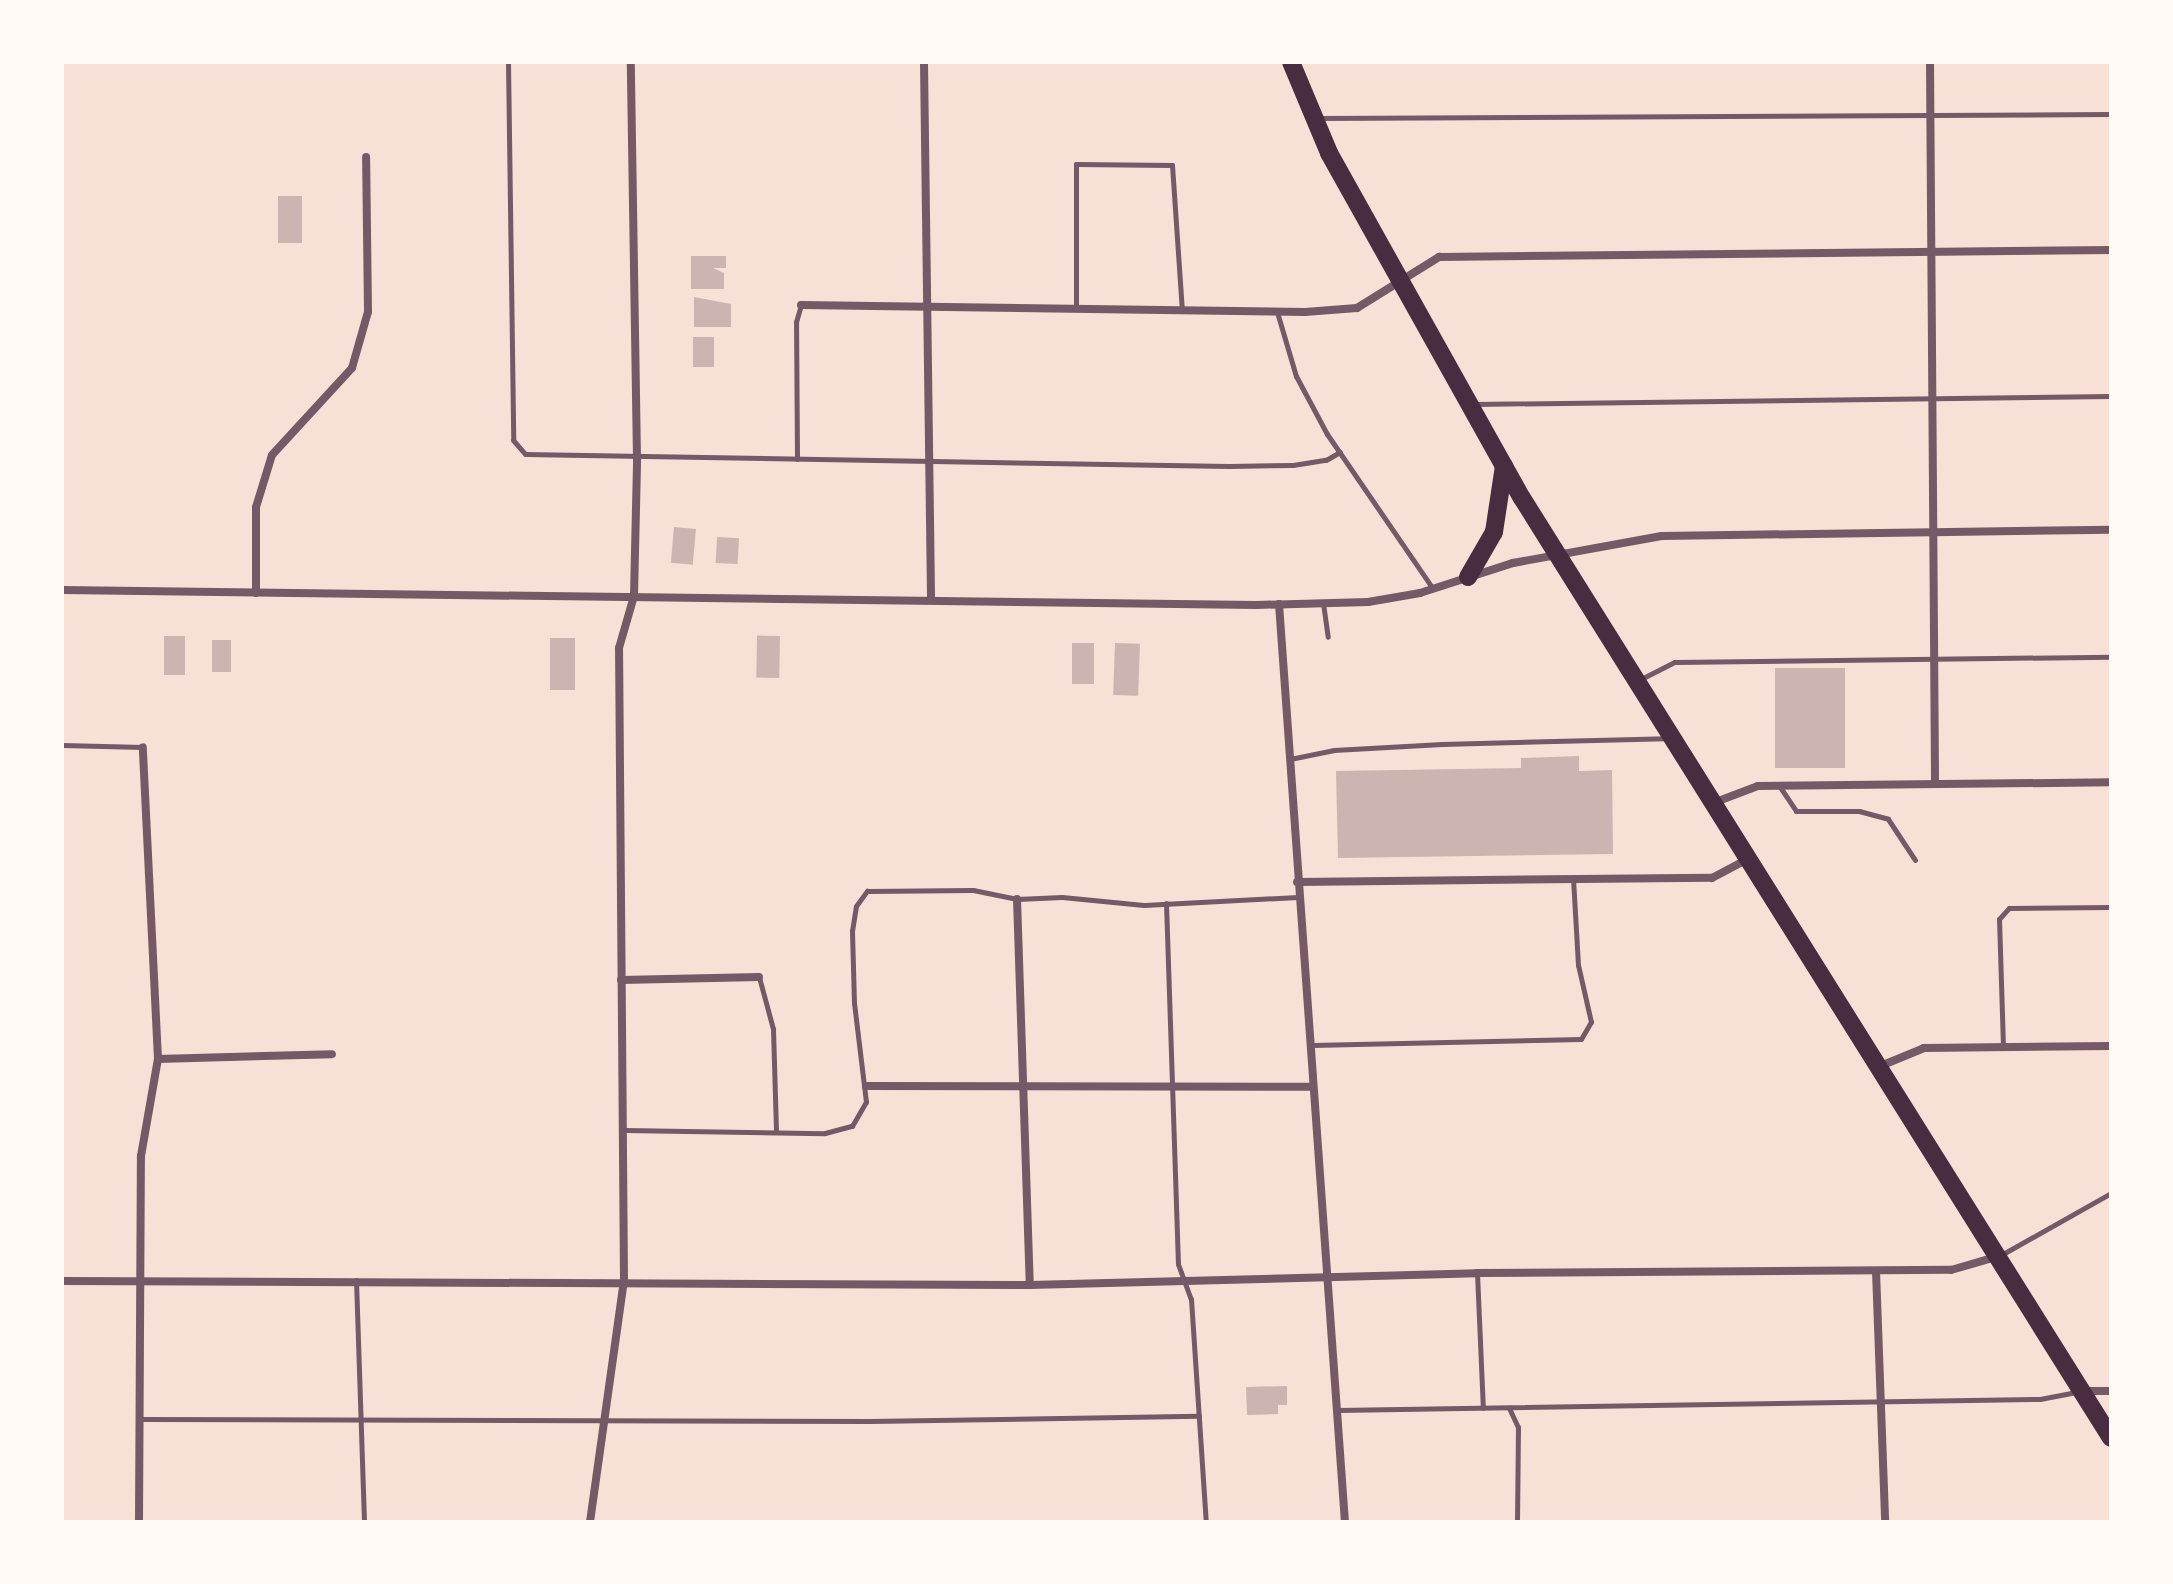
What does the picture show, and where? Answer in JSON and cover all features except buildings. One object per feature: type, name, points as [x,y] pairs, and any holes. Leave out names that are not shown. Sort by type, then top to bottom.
[{"type":"main road","points":[[1291,62],[1313,118],[1504,466],[2111,1438]]},
{"type":"main road","points":[[1468,577],[1494,532],[1504,466]]},
{"type":"street","points":[[590,1522],[624,1280],[619,648],[634,596],[637,459],[631,62]]},
{"type":"street","points":[[924,62],[931,600]]},
{"type":"street","points":[[1930,62],[1936,531],[1935,784]]},
{"type":"street","points":[[256,593],[256,507],[272,455],[352,368],[368,312],[366,157]]},
{"type":"street","points":[[801,305],[1183,312],[1357,308],[1439,257],[2111,250]]},
{"type":"street","points":[[62,590],[1279,604],[1368,602],[1433,589],[1468,577],[1560,555],[1662,536],[2111,530]]},
{"type":"street","points":[[1279,604],[1345,1522]]},
{"type":"street","points":[[139,1522],[141,1156],[158,1059],[143,747]]},
{"type":"street","points":[[1712,803],[1758,786],[2111,782]]},
{"type":"street","points":[[1297,882],[1712,878],[1747,859]]},
{"type":"street","points":[[1017,899],[1030,1285]]},
{"type":"street","points":[[621,980],[759,977]]},
{"type":"street","points":[[1878,1067],[1924,1048],[2111,1046]]},
{"type":"street","points":[[158,1059],[332,1054]]},
{"type":"street","points":[[866,1086],[1313,1087]]},
{"type":"street","points":[[62,1281],[624,1280],[1030,1285],[1477,1273],[1951,1270],[1997,1257]]},
{"type":"street","points":[[1876,1271],[1885,1522]]},
{"type":"street","points":[[2080,1391],[2111,1391]]},
{"type":"lane","points":[[508,62],[513,440],[516,448],[538,457],[1229,466],[1293,465],[1326,460],[1340,452]]},
{"type":"lane","points":[[1313,118],[2111,114]]},
{"type":"lane","points":[[1076,309],[1076,164],[1172,165],[1183,312]]},
{"type":"lane","points":[[797,459],[796,322],[801,305]]},
{"type":"lane","points":[[1277,311],[1296,376],[1340,452],[1433,589]]},
{"type":"lane","points":[[1470,404],[2111,396]]},
{"type":"lane","points":[[1323,603],[1328,637]]},
{"type":"lane","points":[[1637,681],[1675,662],[2111,657]]},
{"type":"lane","points":[[1288,759],[1334,750],[1671,737]]},
{"type":"lane","points":[[62,745],[143,747]]},
{"type":"lane","points":[[1779,786],[1796,811],[1859,811],[1888,819],[1915,860]]},
{"type":"lane","points":[[1311,1045],[1581,1039],[1591,1022],[1578,965],[1573,879]]},
{"type":"lane","points":[[624,1130],[825,1133],[852,1126],[866,1102],[854,1003],[852,931],[859,899],[867,891],[973,890],[1017,899],[1166,903],[1298,897]]},
{"type":"lane","points":[[1166,903],[1178,1264],[1191,1299],[1206,1522]]},
{"type":"lane","points":[[2003,1046],[1999,919],[2009,908],[2111,907]]},
{"type":"lane","points":[[759,977],[773,1029],[776,1132]]},
{"type":"lane","points":[[1997,1257],[2111,1193]]},
{"type":"lane","points":[[1477,1273],[1483,1408]]},
{"type":"lane","points":[[356,1280],[363,1419],[364,1522]]},
{"type":"lane","points":[[1337,1410],[1786,1400],[1882,1403],[2040,1399],[2080,1391]]},
{"type":"lane","points":[[1509,1408],[1518,1427],[1517,1522]]},
{"type":"lane","points":[[139,1419],[603,1421],[1199,1416]]}]
